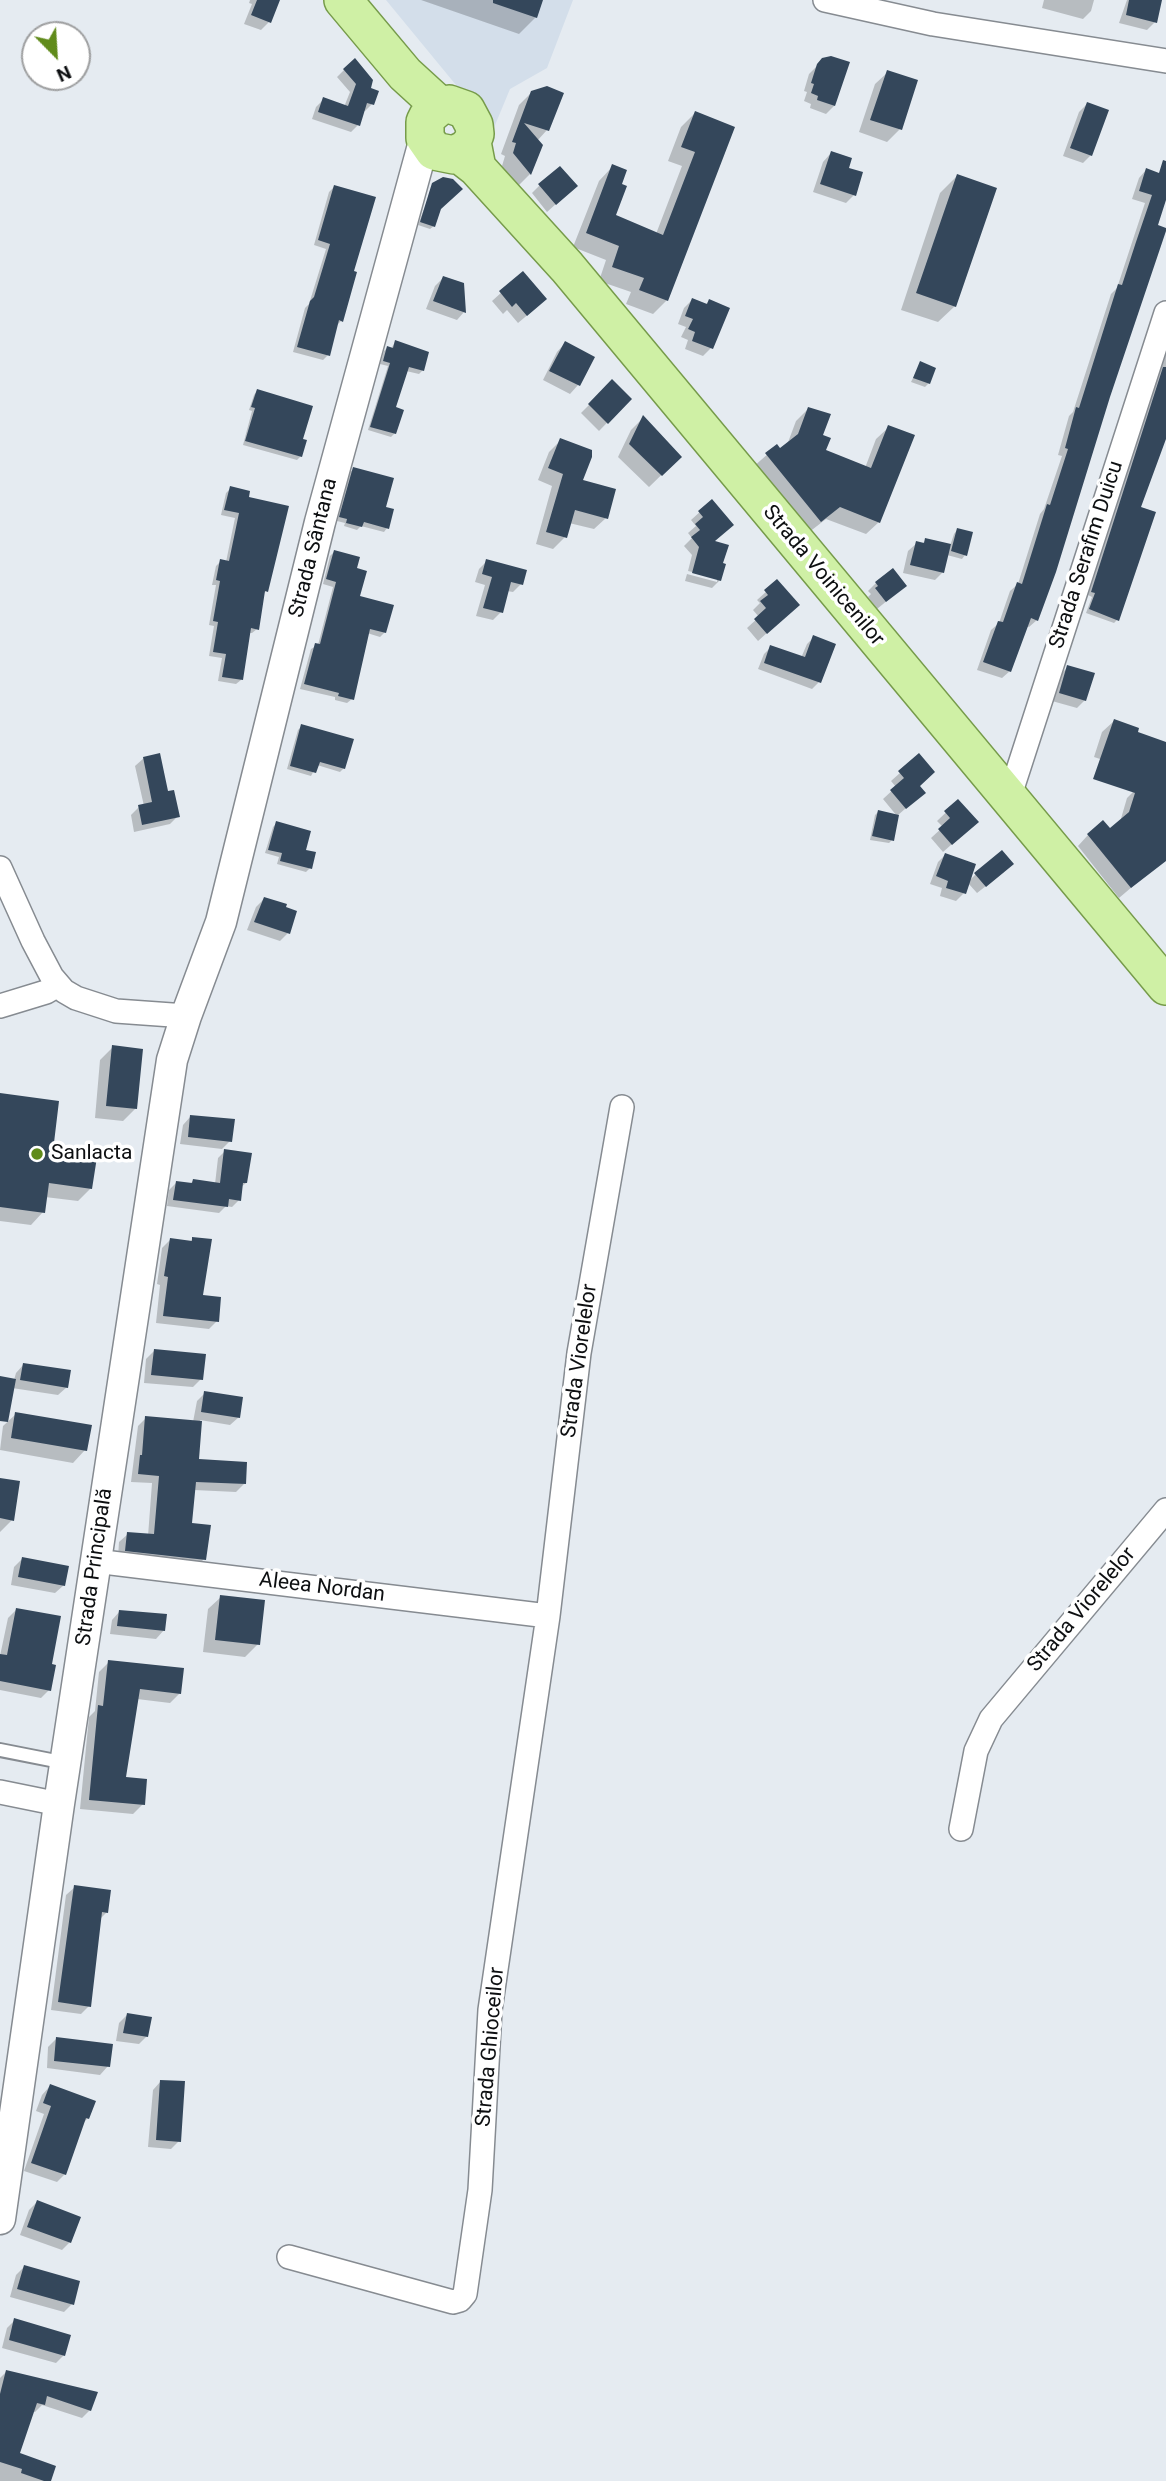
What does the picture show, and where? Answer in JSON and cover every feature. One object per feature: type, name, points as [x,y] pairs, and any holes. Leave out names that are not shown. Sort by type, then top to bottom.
[{"type":"main road","name":"Strada Voinicenilor","points":[[342,0],[405,74],[450,140],[567,267],[1166,986]]},
{"type":"street","points":[[825,0],[933,24],[1166,61]]},
{"type":"street","name":"Strada Sântana","points":[[221,922],[320,522],[411,187],[415,176],[450,140]]},
{"type":"street","name":"Strada Serafim Duicu","points":[[1009,798],[1166,313]]},
{"type":"street","points":[[0,868],[33,941],[58,985],[76,998],[116,1011],[186,1016]]},
{"type":"street","name":"Strada Principală","points":[[0,2219],[95,1561],[172,1060],[221,922]]},
{"type":"street","points":[[0,1006],[46,992],[58,985]]},
{"type":"street","name":"Strada Viorelelor","points":[[548,1616],[579,1353],[621,1107]]},
{"type":"street","name":"Strada Viorelelor","points":[[961,1829],[976,1751],[991,1719],[1166,1510]]},
{"type":"street","name":"Aleea Nordan","points":[[95,1561],[548,1616]]},
{"type":"street","name":"Strada Ghioceilor","points":[[289,2257],[453,2302],[466,2294],[480,2190],[490,2010],[548,1616]]},
{"type":"street","points":[[0,1792],[59,1804]]},
{"type":"lane","points":[[0,1750],[66,1763]]},
{"type":"shaded area","points":[[386,0],[573,0],[547,68],[510,89],[493,130]]},
{"type":"building","points":[[257,0],[280,0],[271,23],[251,15]]},
{"type":"building","points":[[493,0],[543,0],[537,18],[493,3]]},
{"type":"building","points":[[1129,0],[1162,0],[1157,23],[1126,15]]},
{"type":"building","points":[[831,56],[850,62],[835,106],[817,100],[818,96],[811,93],[817,64],[822,58]]},
{"type":"building","points":[[355,58],[373,80],[371,88],[379,91],[374,105],[367,103],[360,126],[318,112],[323,97],[348,106],[356,84],[343,69]]},
{"type":"building","points":[[887,70],[918,80],[902,130],[870,120]]},
{"type":"building","points":[[547,86],[564,93],[549,131],[524,123],[543,145],[531,175],[513,153],[516,143],[512,142],[531,91]]},
{"type":"building","points":[[1087,102],[1109,110],[1092,156],[1070,148]]},
{"type":"building","points":[[695,111],[735,127],[668,301],[639,290],[644,278],[612,267],[619,246],[586,233],[612,164],[627,170],[622,184],[627,186],[616,215],[663,235],[695,152],[681,147]]},
{"type":"building","points":[[831,151],[852,158],[849,168],[863,172],[856,196],[820,184]]},
{"type":"building","points":[[1163,160],[1166,161],[1166,200],[1158,225],[1166,228],[1166,231],[1110,397],[1056,572],[1038,621],[1031,618],[1011,672],[983,662],[998,621],[1003,622],[1017,582],[1022,584],[1047,504],[1050,505],[1068,449],[1065,448],[1076,407],[1079,408],[1118,284],[1122,285],[1152,195],[1139,191],[1146,168],[1159,173]]},
{"type":"building","points":[[560,166],[578,186],[556,205],[538,184]]},
{"type":"building","points":[[957,174],[997,188],[956,307],[916,293]]},
{"type":"building","points":[[443,177],[453,179],[463,189],[441,209],[435,227],[420,222],[432,183]]},
{"type":"building","points":[[334,185],[376,197],[354,271],[357,272],[343,322],[339,320],[330,356],[297,347],[330,244],[318,240]]},
{"type":"building","points":[[523,271],[547,299],[527,316],[516,303],[512,307],[499,291]]},
{"type":"building","points":[[443,276],[464,283],[466,313],[433,301]]},
{"type":"building","points":[[692,298],[707,304],[709,299],[730,308],[713,349],[692,341],[695,332],[688,329],[693,319],[685,316]]},
{"type":"building","points":[[395,340],[429,352],[424,371],[409,367],[396,407],[404,410],[396,434],[370,427],[390,363],[383,361],[387,346],[393,348]]},
{"type":"building","points":[[565,341],[595,357],[580,386],[549,371]]},
{"type":"building","points":[[920,361],[936,368],[930,384],[913,378]]},
{"type":"building","points":[[1163,367],[1166,367],[1166,439],[1141,507],[1156,512],[1119,621],[1089,609],[1095,593],[1091,592]]},
{"type":"building","points":[[612,379],[632,399],[608,424],[588,404]]},
{"type":"building","points":[[257,389],[313,406],[303,439],[307,440],[302,457],[245,441],[255,408],[251,407]]},
{"type":"building","points":[[808,407],[831,414],[823,435],[831,438],[826,450],[871,468],[888,425],[915,435],[880,523],[840,507],[821,522],[765,453],[777,444],[780,448],[798,434]]},
{"type":"building","points":[[643,415],[682,457],[662,476],[629,444]]},
{"type":"building","points":[[560,438],[592,450],[583,480],[616,489],[608,519],[575,510],[567,538],[546,532],[563,474],[548,468]]},
{"type":"building","points":[[353,467],[394,478],[386,507],[394,509],[389,529],[364,522],[362,527],[346,523],[347,519],[339,517]]},
{"type":"building","points":[[230,486],[250,491],[249,497],[289,506],[268,592],[265,591],[259,630],[251,628],[243,680],[222,677],[226,654],[213,652],[218,622],[213,621],[220,581],[216,580],[220,559],[229,561],[239,513],[224,510]]},
{"type":"building","points":[[712,499],[734,525],[715,541],[729,545],[721,581],[692,573],[699,547],[691,537],[700,530],[695,524],[703,517],[698,511]]},
{"type":"building","points":[[957,528],[973,532],[967,556],[951,551]]},
{"type":"building","points":[[925,538],[951,544],[944,573],[910,565],[916,541],[924,543]]},
{"type":"building","points":[[334,550],[360,557],[357,568],[367,571],[360,596],[394,605],[386,633],[370,629],[354,700],[304,684],[315,643],[320,644],[336,582],[326,579]]},
{"type":"building","points":[[486,559],[527,570],[523,585],[511,582],[503,613],[483,608],[492,577],[482,574]]},
{"type":"building","points":[[893,568],[907,586],[886,602],[875,588],[878,586],[875,582]]},
{"type":"building","points":[[777,579],[800,605],[767,634],[754,619],[766,608],[760,601],[768,595],[764,590]]},
{"type":"building","points":[[813,635],[836,644],[821,683],[764,663],[770,645],[805,657]]},
{"type":"building","points":[[1067,665],[1095,673],[1086,701],[1059,693]]},
{"type":"building","points":[[1114,719],[1139,728],[1138,732],[1166,742],[1166,861],[1131,888],[1087,834],[1103,820],[1110,828],[1129,812],[1135,793],[1093,779]]},
{"type":"building","points":[[301,724],[354,739],[345,769],[320,762],[316,773],[290,766]]},
{"type":"building","points":[[160,753],[168,791],[174,790],[180,817],[142,825],[138,805],[152,802],[143,757]]},
{"type":"building","points":[[919,753],[935,772],[920,786],[926,793],[906,809],[890,790],[904,778],[898,771]]},
{"type":"building","points":[[958,799],[979,822],[952,845],[938,829],[950,818],[944,811]]},
{"type":"building","points":[[878,810],[899,815],[894,841],[872,836]]},
{"type":"building","points":[[276,821],[311,831],[306,850],[316,852],[312,869],[280,861],[282,853],[268,850]]},
{"type":"building","points":[[1002,850],[1014,864],[986,887],[974,873]]},
{"type":"building","points":[[945,853],[976,864],[966,894],[946,888],[948,881],[936,876]]},
{"type":"building","points":[[264,897],[287,904],[286,907],[297,911],[290,934],[254,922]]},
{"type":"building","points":[[112,1045],[143,1049],[137,1109],[106,1106]]},
{"type":"building","name":"Sanlacta","points":[[0,1093],[59,1101],[53,1151],[97,1157],[92,1189],[49,1183],[45,1213],[0,1207]]},
{"type":"building","points":[[190,1115],[235,1119],[232,1142],[188,1137]]},
{"type":"building","points":[[224,1149],[252,1153],[241,1201],[229,1199],[228,1207],[173,1200],[176,1181],[192,1183],[193,1179],[220,1183]]},
{"type":"building","points":[[192,1237],[212,1239],[203,1295],[221,1297],[219,1322],[163,1316],[168,1277],[164,1276],[170,1238],[192,1241]]},
{"type":"building","points":[[154,1349],[206,1354],[203,1380],[151,1375]]},
{"type":"building","points":[[23,1363],[71,1370],[68,1388],[20,1380]]},
{"type":"building","points":[[0,1376],[16,1379],[8,1422],[0,1421]]},
{"type":"building","points":[[204,1391],[243,1397],[240,1418],[201,1412]]},
{"type":"building","points":[[15,1412],[92,1425],[87,1451],[11,1438]]},
{"type":"building","points":[[145,1416],[202,1421],[199,1459],[247,1462],[246,1484],[196,1482],[192,1523],[211,1525],[206,1560],[125,1551],[127,1532],[154,1534],[159,1476],[138,1474]]},
{"type":"building","points":[[0,1478],[20,1481],[14,1521],[0,1518]]},
{"type":"building","points":[[22,1557],[69,1566],[65,1586],[18,1577]]},
{"type":"building","points":[[220,1595],[265,1600],[260,1645],[215,1640]]},
{"type":"building","points":[[16,1608],[61,1616],[52,1664],[56,1665],[51,1691],[0,1681],[0,1654],[7,1655]]},
{"type":"building","points":[[119,1610],[167,1614],[165,1631],[117,1626]]},
{"type":"building","points":[[108,1660],[184,1668],[181,1694],[140,1689],[126,1777],[147,1779],[145,1805],[89,1800],[98,1705],[103,1706]]},
{"type":"building","points":[[74,1885],[111,1890],[108,1913],[102,1912],[91,2007],[58,2002]]},
{"type":"building","points":[[127,2013],[152,2017],[148,2037],[123,2033]]},
{"type":"building","points":[[56,2037],[113,2044],[110,2067],[54,2061]]},
{"type":"building","points":[[160,2080],[185,2081],[181,2142],[156,2140]]},
{"type":"building","points":[[50,2084],[96,2101],[89,2119],[86,2118],[66,2175],[31,2163],[51,2106],[43,2103]]},
{"type":"building","points":[[37,2200],[81,2217],[71,2243],[27,2227]]},
{"type":"building","points":[[24,2265],[80,2281],[74,2305],[17,2289]]},
{"type":"building","points":[[14,2318],[71,2335],[65,2356],[9,2340]]},
{"type":"building","points":[[6,2370],[98,2392],[91,2411],[47,2396],[45,2405],[37,2403],[20,2453],[56,2466],[51,2481],[21,2473],[22,2469],[0,2462],[0,2394]]},
{"type":"place","name":"Sanlacta","points":[[37,1154]]}]
